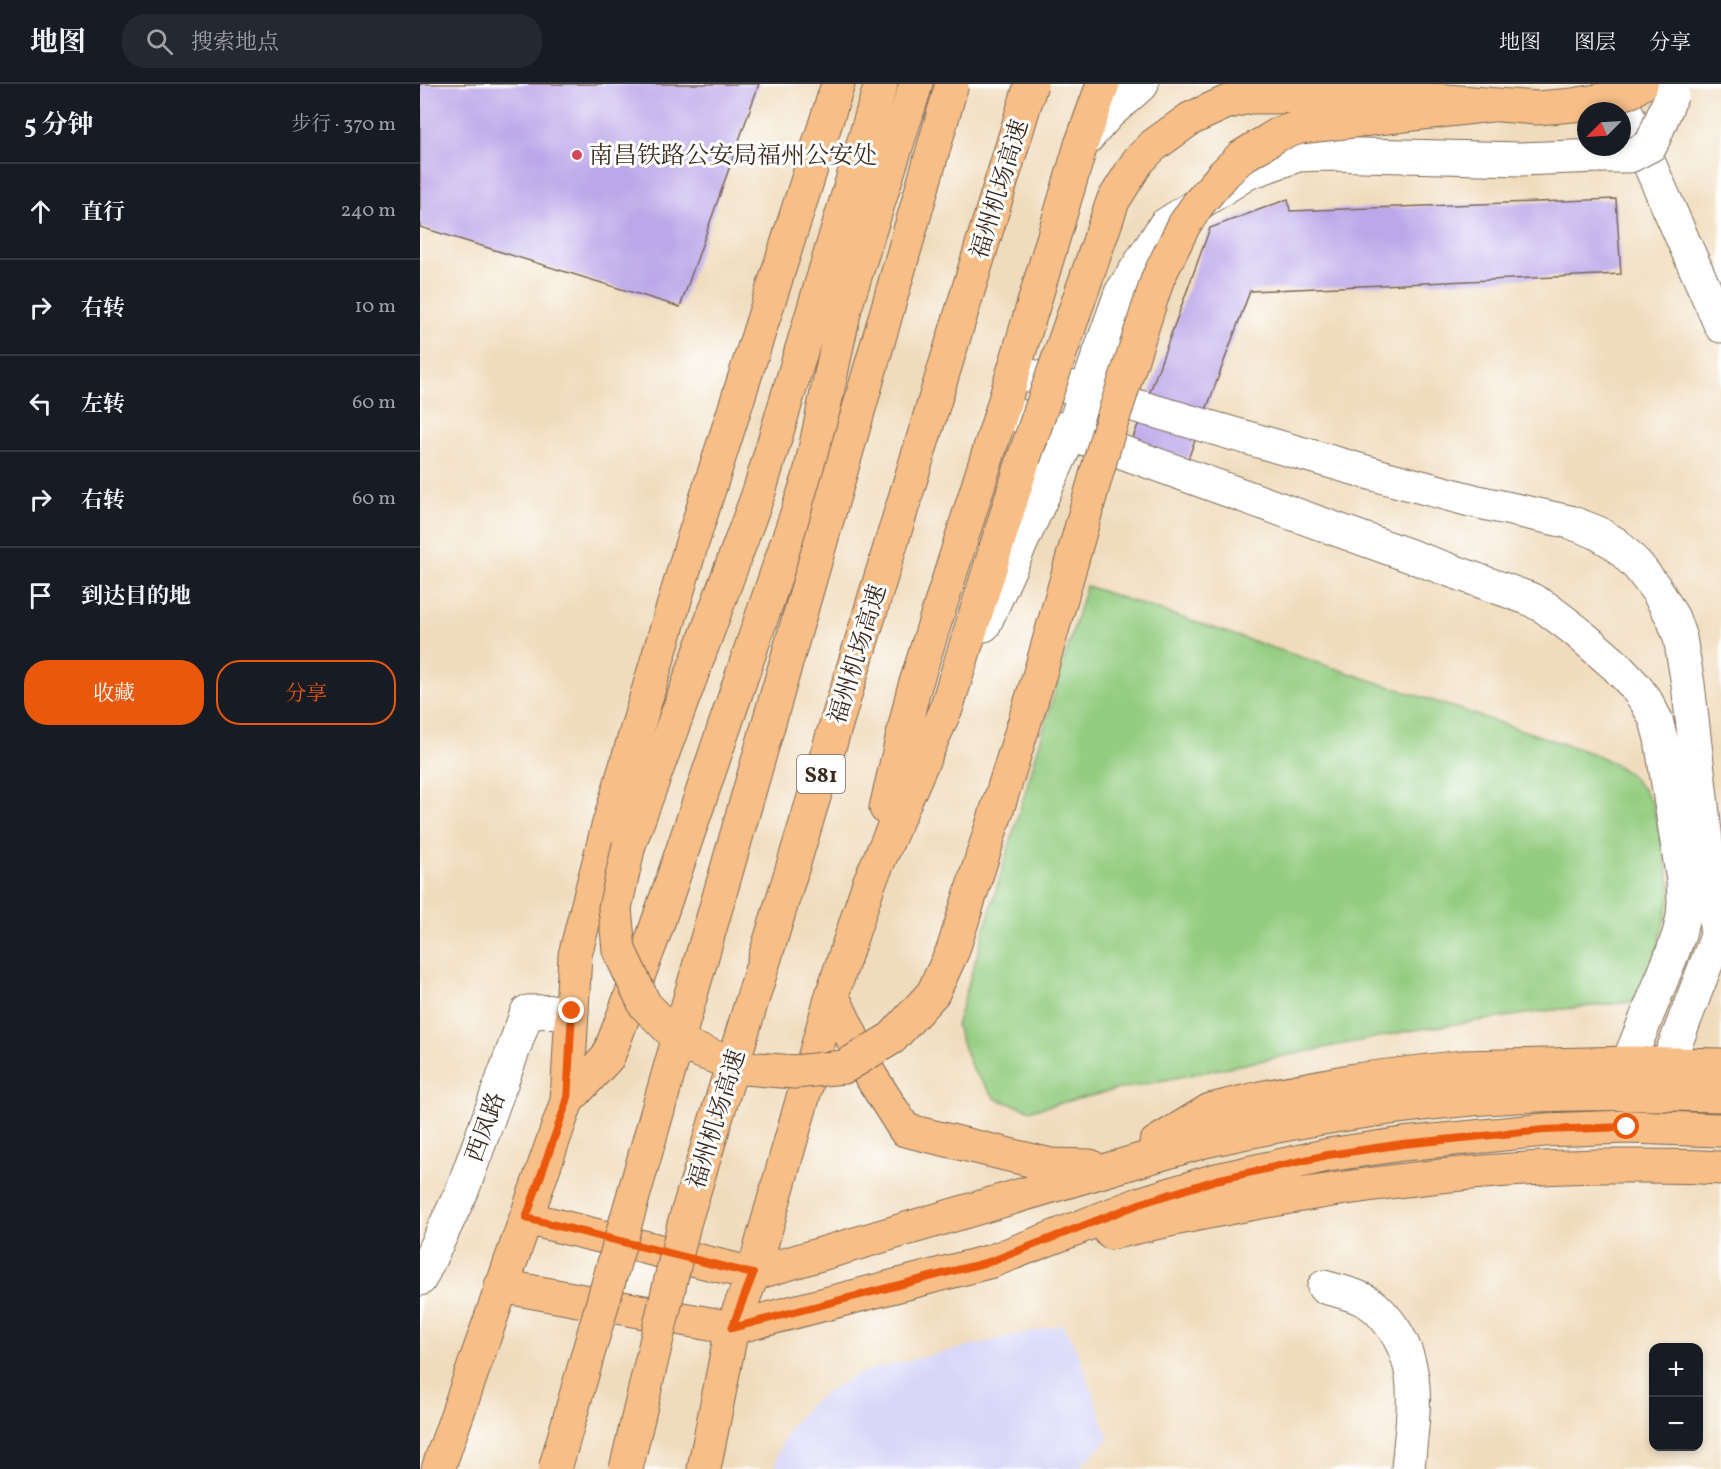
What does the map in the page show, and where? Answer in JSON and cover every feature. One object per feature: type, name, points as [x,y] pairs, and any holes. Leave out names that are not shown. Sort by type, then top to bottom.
[{"type":"main road","points":[[438,1469],[567,1101],[575,955],[607,830],[694,535],[838,84]]},
{"type":"main road","points":[[881,84],[759,492],[629,845],[615,908],[619,950],[645,1005],[686,1046],[744,1068],[794,1072],[844,1066],[892,1038],[933,993],[953,950],[1040,673],[1106,440],[1150,299],[1164,263],[1184,225],[1212,188],[1241,157],[1279,134],[1300,128],[1491,105]]},
{"type":"main road","points":[[567,1101],[608,1057],[654,933],[809,478],[845,308],[916,84]]},
{"type":"main road","points":[[555,1469],[952,84]]},
{"type":"main road","name":"福州机场高速","points":[[626,1469],[684,1224],[1031,84]]},
{"type":"main road","points":[[869,883],[913,692],[1014,371],[1081,145],[1102,84]]},
{"type":"main road","points":[[704,1469],[732,1328],[753,1274],[832,994],[869,883],[947,706],[1024,458],[1113,201],[1138,161],[1154,145],[1190,119],[1225,103],[1248,97],[1384,96],[1538,108],[1573,105],[1662,87]]},
{"type":"main road","points":[[832,994],[870,1075],[905,1130],[1051,1165],[1115,1167],[1210,1110],[1310,1088],[1400,1074],[1461,1067],[1628,1063],[1721,1065]]},
{"type":"main road","points":[[526,1218],[753,1274],[1204,1141],[1260,1129],[1323,1118],[1515,1096],[1721,1095]]},
{"type":"main road","points":[[992,1261],[1176,1192],[1216,1180],[1328,1155],[1403,1144],[1544,1130],[1627,1127],[1721,1130]]},
{"type":"main road","points":[[501,1286],[732,1328],[992,1261],[1170,1220],[1331,1190],[1430,1176],[1552,1167],[1661,1165],[1721,1168]]},
{"type":"street","points":[[1081,145],[1108,114],[1142,84]]},
{"type":"street","points":[[1614,84],[1721,326]]},
{"type":"street","points":[[947,706],[1071,434],[1121,293],[1165,225],[1247,173],[1298,155],[1520,159],[1630,156],[1651,145],[1662,87]]},
{"type":"street","points":[[1014,371],[1384,477],[1474,501],[1570,522],[1596,532],[1616,544],[1638,566],[1656,589],[1673,618],[1680,638],[1688,684],[1717,936],[1668,1063]]},
{"type":"street","points":[[1002,410],[1530,600],[1546,608],[1575,630],[1615,665],[1646,701],[1656,720],[1683,881],[1684,902],[1683,916],[1672,954],[1628,1063]]},
{"type":"street","name":"西凤路","points":[[420,1279],[462,1191],[527,1012],[572,1011]]},
{"type":"street","points":[[1324,1287],[1368,1302],[1385,1317],[1401,1338],[1410,1361],[1414,1397],[1408,1469]]},
{"type":"shaded area","points":[[1062,1324],[1078,1352],[1109,1439],[1077,1469],[774,1469],[778,1452],[789,1428],[807,1407],[827,1391],[854,1376],[873,1369]]},
{"type":"green space","points":[[1086,586],[1594,754],[1628,773],[1653,804],[1672,890],[1641,1001],[1553,1010],[1408,1031],[1120,1089],[1031,1110],[996,1099],[972,1069],[956,1026]]},
{"type":"building","name":"南昌铁路公安局福州公安处","points":[[420,84],[759,84],[680,307],[420,227]]},
{"type":"building","points":[[1288,199],[1290,211],[1616,199],[1621,274],[1250,291],[1188,459],[1132,441],[1210,228]]},
{"type":"place","name":"南昌铁路公安局福州公安处","points":[[577,155]]},
{"type":"route","points":[[572,1011],[567,1101],[526,1218],[753,1274],[732,1328],[992,1261],[1142,1203],[1216,1180],[1328,1155],[1403,1144],[1544,1130],[1627,1127]]}]
